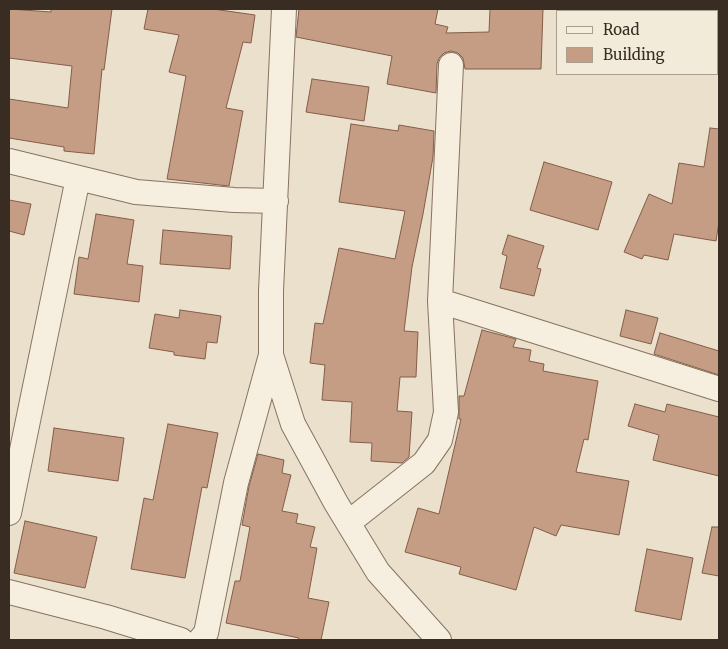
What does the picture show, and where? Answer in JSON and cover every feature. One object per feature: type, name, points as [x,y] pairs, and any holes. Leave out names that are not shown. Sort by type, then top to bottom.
[{"type":"street","points":[[200,640],[206,633],[236,483],[270,355],[271,291],[284,9]]},
{"type":"street","points":[[348,524],[424,463],[440,440],[446,412],[440,301],[452,65]]},
{"type":"street","points":[[9,161],[136,192],[234,200],[276,201]]},
{"type":"street","points":[[9,513],[78,178]]},
{"type":"street","points":[[440,301],[719,389]]},
{"type":"street","points":[[270,355],[293,424],[348,524],[378,572],[439,640]]},
{"type":"street","points":[[9,592],[106,617],[181,640]]},
{"type":"building","points":[[9,9],[51,12],[51,9],[112,9],[104,70],[102,69],[94,154],[64,151],[64,147],[9,138],[9,99],[68,108],[72,66],[9,58]]},
{"type":"building","points":[[148,9],[213,9],[255,15],[251,43],[243,42],[226,108],[243,111],[229,186],[167,179],[186,76],[169,72],[179,35],[144,29]]},
{"type":"building","points":[[299,9],[438,9],[435,24],[448,27],[446,33],[489,32],[490,9],[543,9],[541,69],[465,69],[463,58],[458,53],[451,51],[444,53],[439,58],[436,93],[387,84],[392,56],[296,37]]},
{"type":"building","points":[[312,79],[369,87],[364,121],[306,112]]},
{"type":"building","points":[[351,124],[398,131],[399,125],[434,131],[433,157],[412,267],[404,331],[418,332],[416,377],[400,377],[397,411],[412,412],[409,457],[402,463],[371,461],[372,443],[350,442],[352,402],[322,400],[325,365],[310,363],[315,323],[323,324],[339,248],[395,259],[405,211],[339,202]]},
{"type":"building","points":[[710,128],[719,129],[719,222],[716,241],[674,234],[668,260],[644,255],[642,259],[624,252],[649,194],[672,204],[679,163],[704,167]]},
{"type":"building","points":[[544,162],[612,182],[598,230],[530,210]]},
{"type":"building","points":[[9,200],[31,204],[24,235],[9,231]]},
{"type":"building","points":[[96,214],[134,220],[127,264],[143,266],[139,302],[74,294],[79,257],[88,259]]},
{"type":"building","points":[[163,230],[232,236],[230,269],[160,264]]},
{"type":"building","points":[[508,235],[544,246],[537,268],[541,269],[534,296],[500,288],[507,256],[502,254]]},
{"type":"building","points":[[180,310],[221,316],[217,343],[207,342],[205,359],[174,355],[174,352],[149,348],[155,314],[179,318]]},
{"type":"building","points":[[626,310],[658,318],[651,344],[620,336]]},
{"type":"building","points":[[482,330],[516,339],[513,347],[531,350],[529,361],[544,364],[543,371],[598,381],[588,440],[584,439],[576,472],[629,481],[619,535],[561,525],[556,536],[534,527],[516,590],[459,574],[461,567],[405,552],[418,508],[439,514],[461,419],[459,419],[459,396],[464,396]]},
{"type":"building","points":[[660,333],[719,351],[719,375],[654,354]]},
{"type":"building","points":[[635,404],[665,412],[667,404],[719,417],[719,476],[653,460],[659,435],[628,426]]},
{"type":"building","points":[[168,424],[218,433],[207,488],[202,487],[185,578],[131,569],[144,498],[153,500]]},
{"type":"building","points":[[54,428],[124,438],[118,481],[48,471]]},
{"type":"building","points":[[258,454],[284,460],[282,473],[291,475],[282,511],[298,514],[296,523],[315,527],[310,547],[317,548],[308,598],[329,602],[321,640],[298,640],[299,638],[226,623],[235,581],[240,581],[250,527],[242,525],[249,486]]},
{"type":"building","points":[[25,521],[97,537],[85,588],[14,573]]},
{"type":"building","points":[[712,527],[719,527],[719,576],[702,573]]},
{"type":"building","points":[[647,549],[693,558],[681,620],[635,611]]}]
